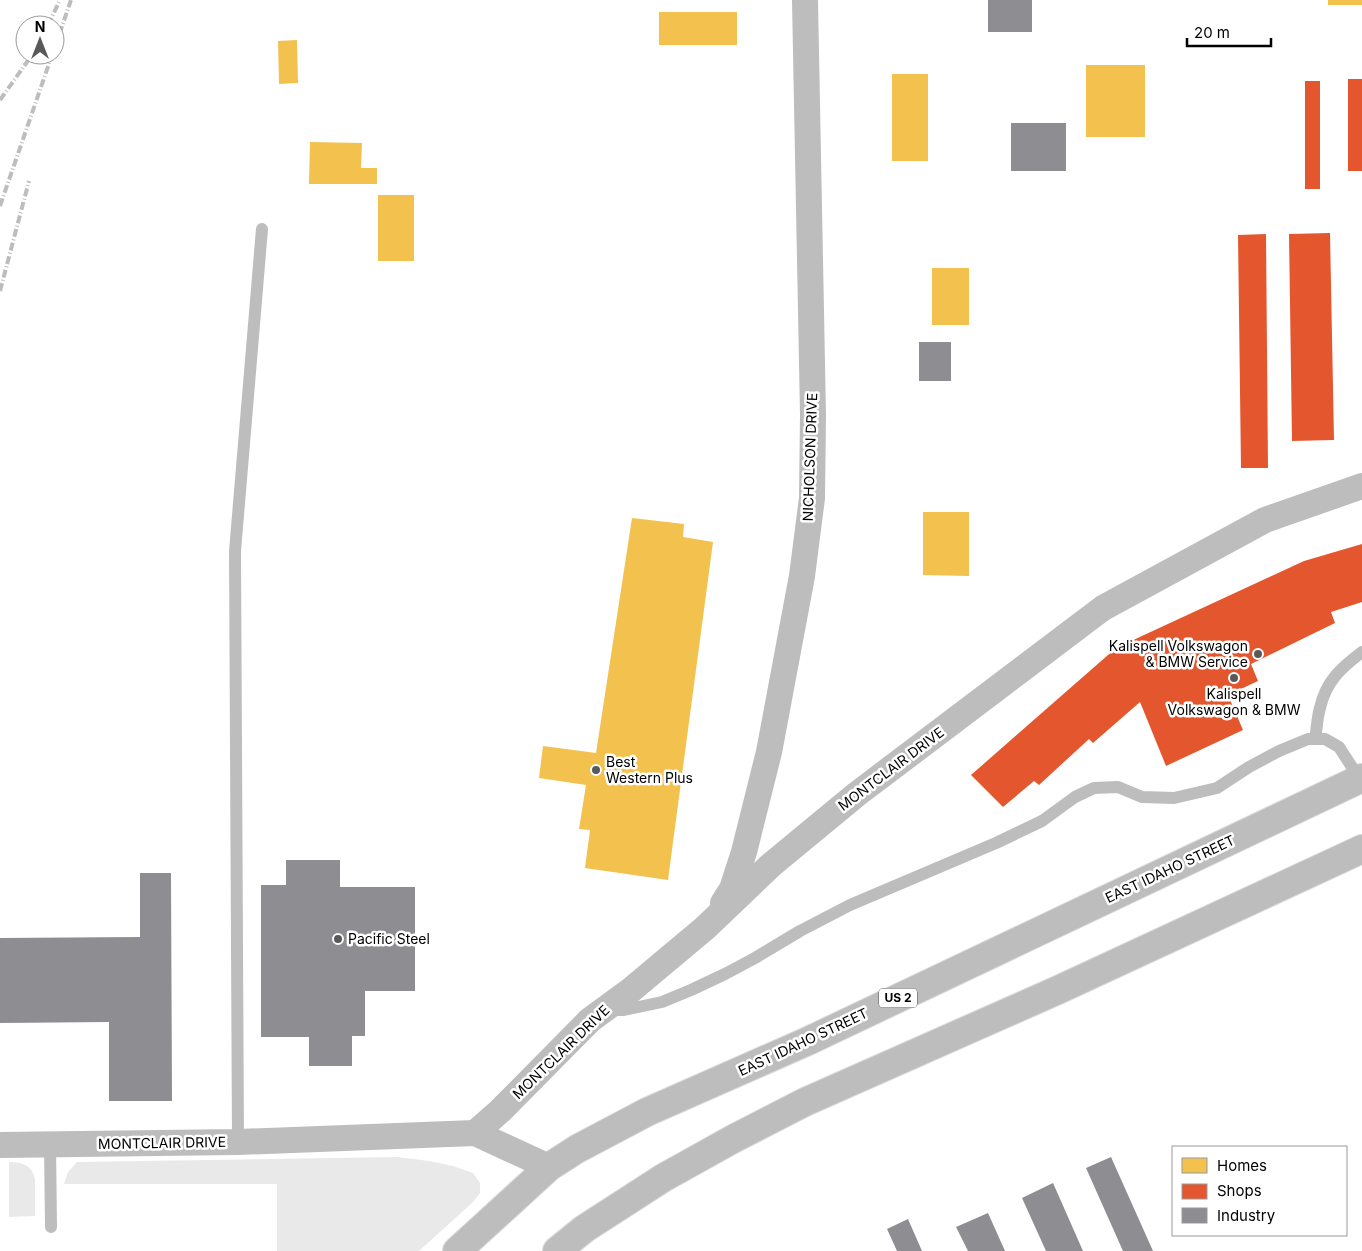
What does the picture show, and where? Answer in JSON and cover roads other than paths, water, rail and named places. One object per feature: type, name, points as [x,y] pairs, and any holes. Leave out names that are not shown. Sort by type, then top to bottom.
[{"type":"highway","name":"EAST IDAHO STREET","points":[[458,1251],[549,1167],[577,1149],[647,1112],[808,1041],[1361,780]]},
{"type":"highway","points":[[557,1251],[584,1229],[663,1178],[805,1102],[1058,990],[1362,849]]},
{"type":"street","name":"NICHOLSON DRIVE","points":[[705,928],[732,889],[744,852],[769,752],[800,586],[812,498],[813,415],[804,0]]},
{"type":"street","name":"MONTCLAIR DRIVE","points":[[475,1133],[500,1111],[590,1020],[631,990],[705,928],[771,865],[857,794],[1103,608],[1265,520],[1362,486]]},
{"type":"street","name":"MONTCLAIR DRIVE","points":[[0,1145],[238,1142],[475,1133],[549,1167]]},
{"type":"lane","points":[[238,1142],[235,551],[262,229]]},
{"type":"lane","points":[[1315,739],[1320,708],[1327,687],[1342,668],[1362,652]]},
{"type":"lane","points":[[602,1010],[624,1010],[662,1002],[691,990],[747,962],[850,905],[996,843],[1042,821],[1075,797],[1094,788],[1118,787],[1142,797],[1174,798],[1217,788],[1249,767],[1308,739],[1326,739],[1340,747],[1361,780]]},
{"type":"lane","points":[[50,1144],[51,1227]]},
{"type":"railway","points":[[53,15],[60,0]]},
{"type":"railway","points":[[65,18],[71,0]]},
{"type":"railway","points":[[0,100],[25,65]]},
{"type":"railway","points":[[0,206],[49,65]]},
{"type":"railway","points":[[0,291],[29,181]]},
{"type":"place","name":"Kalispell Volkswagon & BMW Service","points":[[1258,654]]},
{"type":"place","name":"Kalispell Volkswagon & BMW","points":[[1234,678]]},
{"type":"place","name":"Best Western Plus","points":[[596,770]]},
{"type":"place","name":"Pacific Steel","points":[[338,939]]}]
